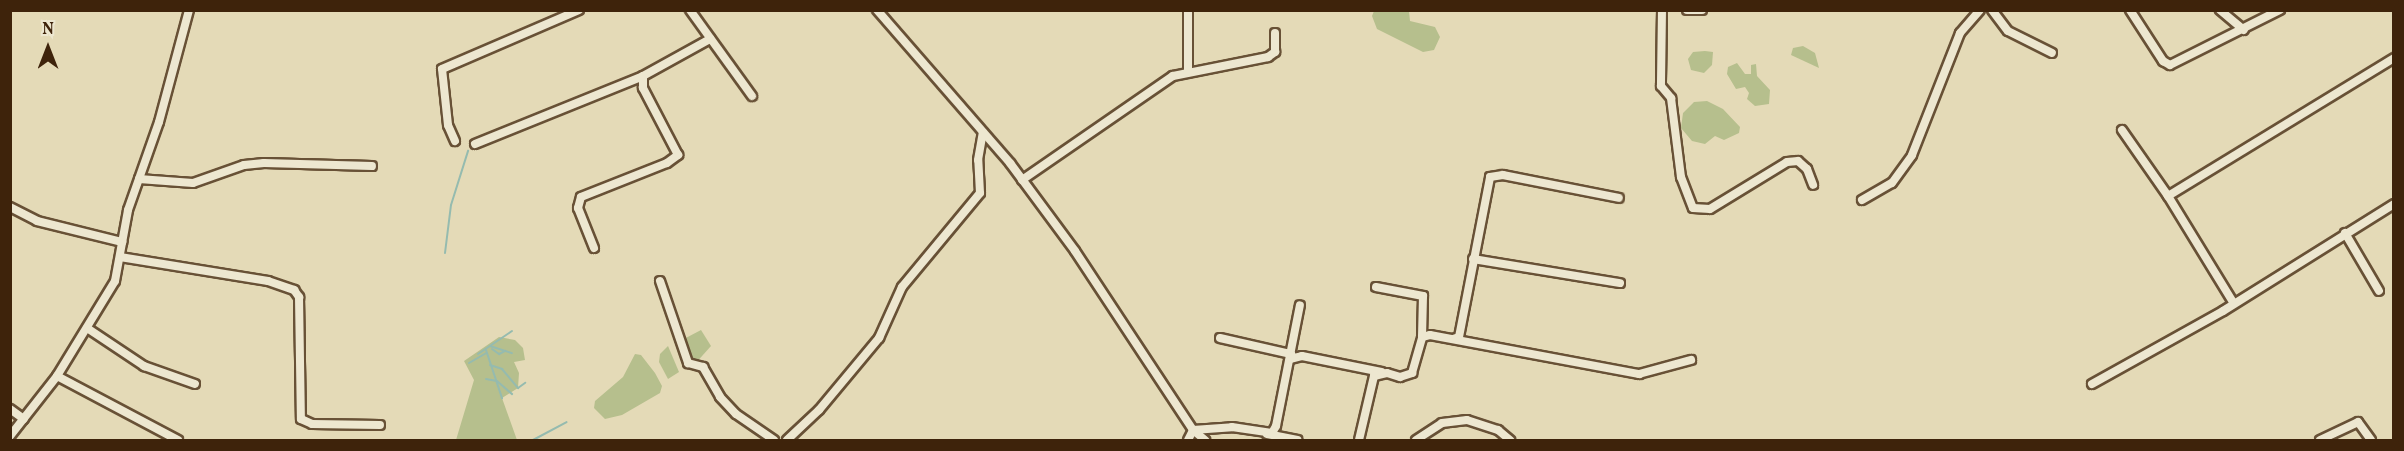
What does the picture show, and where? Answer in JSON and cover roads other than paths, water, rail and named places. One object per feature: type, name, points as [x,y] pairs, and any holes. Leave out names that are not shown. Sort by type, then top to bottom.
[{"type":"street","points":[[10,436],[57,376],[115,281],[122,242],[189,10]]},
{"type":"street","points":[[455,141],[448,125],[442,69],[579,10]]},
{"type":"street","points":[[690,10],[752,96]]},
{"type":"street","points":[[878,10],[1022,180],[1075,251],[1193,430],[1205,441]]},
{"type":"street","points":[[1188,10],[1188,71]]},
{"type":"street","points":[[1662,10],[1661,86],[1671,98],[1681,177],[1693,208],[1710,209],[1787,162],[1798,161],[1807,170],[1813,185]]},
{"type":"street","points":[[1687,10],[1702,10]]},
{"type":"street","points":[[1862,200],[1892,183],[1912,155],[1960,33],[1980,10]]},
{"type":"street","points":[[1992,10],[2008,31],[2036,42],[2052,53]]},
{"type":"street","points":[[2130,10],[2163,61],[2170,65],[2278,11]]},
{"type":"street","points":[[2220,10],[2244,30]]},
{"type":"street","points":[[1022,180],[1173,76],[1188,71],[1268,57],[1275,52],[1275,33]]},
{"type":"street","points":[[475,144],[643,76],[710,39]]},
{"type":"street","points":[[2168,196],[2394,58]]},
{"type":"street","points":[[594,248],[578,208],[581,197],[668,163],[678,155],[643,88],[643,76]]},
{"type":"street","points":[[2122,130],[2168,196],[2233,302]]},
{"type":"street","points":[[787,441],[819,410],[879,338],[902,287],[980,193],[978,160],[983,132]]},
{"type":"street","points":[[140,178],[194,183],[244,165],[264,163],[372,166]]},
{"type":"street","points":[[1453,339],[1459,337],[1488,185],[1496,175],[1618,198]]},
{"type":"street","points":[[2092,384],[2394,204]]},
{"type":"street","points":[[10,207],[37,221],[122,242]]},
{"type":"street","points":[[2345,233],[2379,291]]},
{"type":"street","points":[[120,257],[268,281],[294,290],[299,302],[301,419],[312,424],[380,424]]},
{"type":"street","points":[[1473,259],[1620,284]]},
{"type":"street","points":[[660,280],[688,363],[703,367],[720,397],[736,414],[774,441]]},
{"type":"street","points":[[1220,338],[1290,356],[1302,356],[1400,377],[1412,373],[1422,337],[1424,296],[1376,287]]},
{"type":"street","points":[[1266,434],[1276,426],[1300,305]]},
{"type":"street","points":[[87,328],[144,366],[195,384]]},
{"type":"street","points":[[1422,337],[1453,339],[1639,374],[1691,360]]},
{"type":"street","points":[[1359,441],[1374,376],[1383,373]]},
{"type":"street","points":[[57,376],[178,441]]},
{"type":"street","points":[[10,410],[24,419]]},
{"type":"street","points":[[1416,441],[1442,423],[1467,420],[1498,430],[1510,441]]},
{"type":"street","points":[[2320,441],[2358,422],[2371,441]]},
{"type":"street","points":[[1193,430],[1232,427],[1297,441]]},
{"type":"street","points":[[1188,441],[1193,430]]},
{"type":"waterway","points":[[445,253],[451,205],[468,151]]},
{"type":"waterway","points":[[478,354],[512,331]]},
{"type":"waterway","points":[[490,346],[512,353]]},
{"type":"waterway","points":[[492,349],[499,354],[505,351]]},
{"type":"waterway","points":[[486,350],[502,398]]},
{"type":"waterway","points":[[469,363],[486,353]]},
{"type":"waterway","points":[[490,365],[502,369],[518,388],[525,383]]},
{"type":"waterway","points":[[486,379],[497,381],[512,394]]},
{"type":"waterway","points":[[533,440],[567,422]]}]
